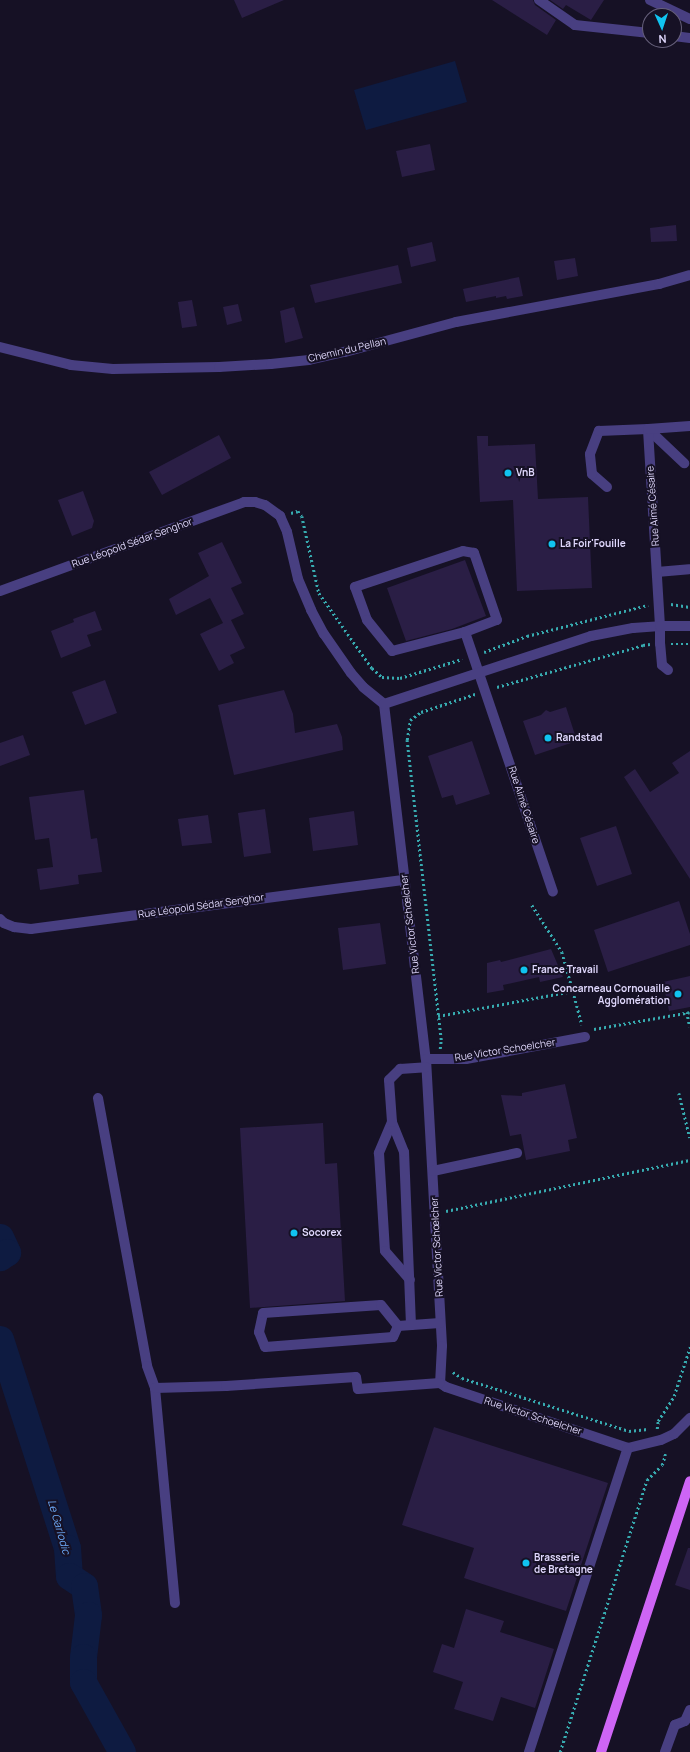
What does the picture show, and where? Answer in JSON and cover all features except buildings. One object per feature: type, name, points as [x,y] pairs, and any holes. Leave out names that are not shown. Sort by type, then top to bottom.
[{"type":"main road","points":[[601,1752],[689,1485]]},
{"type":"street","points":[[539,0],[575,25],[642,32]]},
{"type":"street","points":[[650,0],[690,20]]},
{"type":"street","name":"Chemin du Pellan","points":[[0,347],[71,365],[113,369],[219,367],[271,364],[309,360],[345,352],[456,322],[659,284],[690,275]]},
{"type":"street","points":[[607,487],[592,474],[590,454],[599,431],[690,426]]},
{"type":"street","points":[[648,429],[684,463]]},
{"type":"street","name":"Rue Aimé Césaire","points":[[648,429],[659,603],[660,644],[662,665],[668,670]]},
{"type":"street","name":"Rue Léopold Sédar Senghor","points":[[0,591],[244,502],[255,502],[265,505],[280,516]]},
{"type":"street","points":[[280,516],[287,532],[298,580],[318,622],[351,673],[363,687],[384,704],[591,636],[627,629],[660,626],[690,626]]},
{"type":"street","points":[[464,551],[474,553],[497,620],[465,632],[392,651],[367,620],[355,587],[464,551]]},
{"type":"street","points":[[657,572],[690,569],[690,577]]},
{"type":"street","name":"Rue Aimé Césaire","points":[[465,632],[486,690],[553,892]]},
{"type":"street","name":"Rue Victor Schœlcher","points":[[384,704],[426,1063],[442,1346],[440,1383]]},
{"type":"street","name":"Rue Léopold Sédar Senghor","points":[[0,918],[4,923],[31,929],[405,880]]},
{"type":"street","name":"Rue Victor Schoelcher","points":[[392,1122],[389,1080],[400,1069],[438,1060],[466,1059],[584,1034]]},
{"type":"street","points":[[98,1098],[147,1366],[155,1388],[175,1603]]},
{"type":"street","points":[[392,1122],[379,1153],[385,1251],[410,1280]]},
{"type":"street","points":[[392,1122],[404,1152],[411,1325]]},
{"type":"street","points":[[433,1171],[517,1153]]},
{"type":"street","points":[[381,1305],[398,1326],[393,1337],[265,1348],[259,1332],[263,1313],[381,1305]]},
{"type":"street","points":[[398,1326],[440,1323]]},
{"type":"street","points":[[155,1388],[226,1386],[356,1377],[358,1389],[440,1383]]},
{"type":"street","name":"Rue Victor Schoelcher","points":[[440,1383],[446,1387],[628,1448]]},
{"type":"street","points":[[529,1752],[628,1448],[661,1440],[674,1434],[690,1418]]},
{"type":"street","points":[[665,1752],[674,1725],[685,1721],[690,1710]]},
{"type":"path","points":[[280,516],[298,510],[302,516],[320,593],[372,668],[382,677],[400,678],[474,655],[527,636],[639,606],[659,603],[690,607]]},
{"type":"path","points":[[438,1060],[441,1040],[407,740],[410,720],[421,712],[486,690],[643,645],[690,644]]},
{"type":"path","points":[[532,905],[562,952],[584,1034],[689,1012],[690,1027]]},
{"type":"path","points":[[438,1016],[573,991]]},
{"type":"path","points":[[679,1094],[690,1138]]},
{"type":"path","points":[[445,1204],[446,1212],[690,1160]]},
{"type":"path","points":[[560,1752],[647,1480],[662,1464],[665,1456],[657,1428],[658,1421],[674,1396],[690,1347]]},
{"type":"path","points":[[451,1371],[462,1378],[629,1431],[657,1428]]},
{"type":"water","points":[[455,61],[467,102],[366,130],[354,90]]},
{"type":"waterway","name":"Le Garlodic","points":[[0,1237],[7,1252],[0,1257]]},
{"type":"waterway","name":"Le Garlodic","points":[[0,1339],[67,1548],[69,1576],[84,1586],[88,1615],[83,1657],[83,1682],[122,1752]]},
{"type":"place","name":"VnB","points":[[508,473]]},
{"type":"place","name":"La Foir'Fouille","points":[[552,544]]},
{"type":"place","name":"Randstad","points":[[548,738]]},
{"type":"place","name":"France Travail","points":[[524,970]]},
{"type":"place","name":"Concarneau Cornouaille Agglomération","points":[[678,994]]},
{"type":"place","name":"Socorex","points":[[294,1233]]},
{"type":"place","name":"Brasserie de Bretagne","points":[[526,1563]]}]
